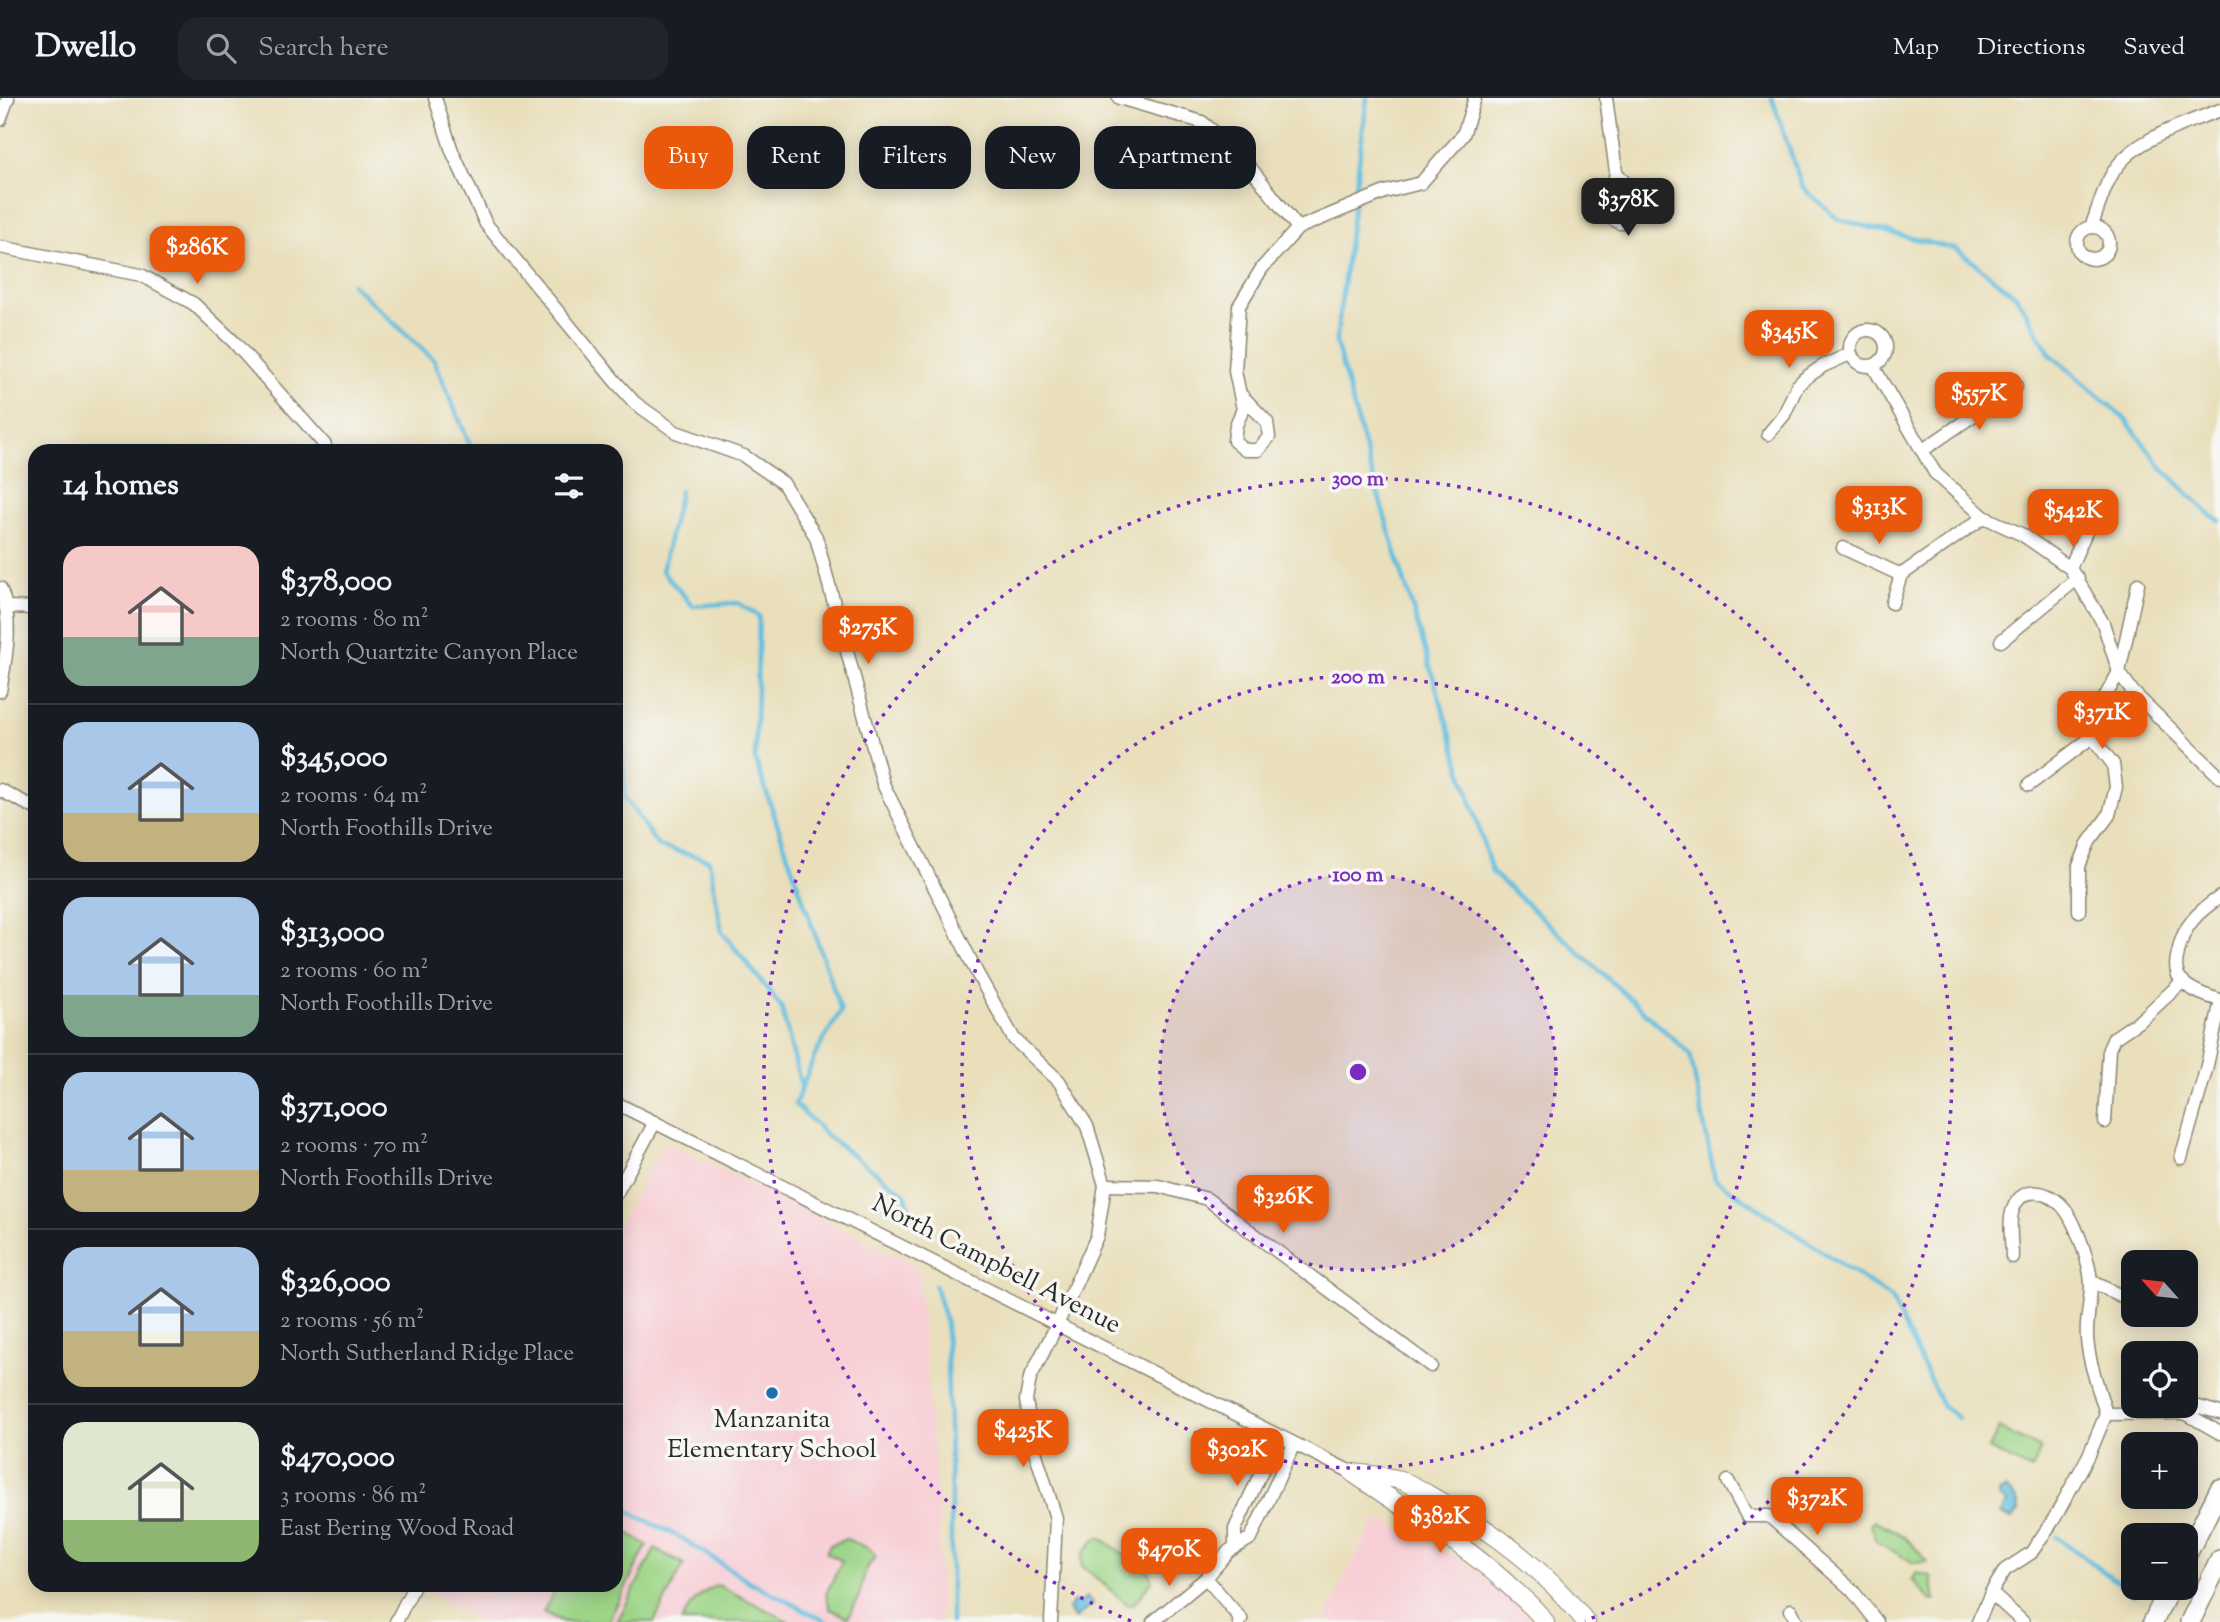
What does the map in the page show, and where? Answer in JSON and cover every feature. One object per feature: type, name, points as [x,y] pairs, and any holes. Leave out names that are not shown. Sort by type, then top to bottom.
[{"type":"main road","points":[[2198,1532],[2220,1489]]},
{"type":"main road","points":[[2190,1622],[2220,1560]]},
{"type":"main road","points":[[2153,1622],[2164,1600]]},
{"type":"main road","points":[[2161,1622],[2166,1600]]},
{"type":"street","points":[[0,120],[8,98]]},
{"type":"street","points":[[435,98],[452,151],[486,224],[635,403],[676,432],[744,456],[783,483],[817,537],[883,785],[976,973],[1014,1039],[1059,1081],[1087,1126],[1105,1185],[1096,1237],[1030,1378],[1026,1400],[1032,1445],[1056,1518],[1051,1622]]},
{"type":"street","points":[[1119,98],[1202,122],[1237,151],[1298,228]]},
{"type":"street","points":[[1242,396],[1235,371],[1239,306],[1262,268],[1298,228],[1385,192],[1421,183],[1463,135],[1475,98]]},
{"type":"street","points":[[1606,98],[1616,172]]},
{"type":"street","points":[[2091,227],[2111,175],[2125,155],[2161,134],[2220,110]]},
{"type":"street","points":[[0,247],[141,275],[194,304],[234,342],[324,444]]},
{"type":"street","points":[[1870,330],[1881,335],[1886,347],[1883,359],[1873,366],[1862,366],[1850,355],[1850,342],[1858,332],[1870,330]]},
{"type":"street","points":[[1768,434],[1784,415],[1797,386],[1804,379],[1823,366],[1850,355]]},
{"type":"street","points":[[1873,366],[1935,473],[1984,517],[2044,547],[2074,573],[2103,623],[2119,672],[2133,692],[2217,768]]},
{"type":"street","points":[[1923,450],[2017,386]]},
{"type":"street","points":[[2001,641],[2074,573],[2095,514]]},
{"type":"street","points":[[1892,603],[1901,575],[1984,517]]},
{"type":"street","points":[[1843,548],[1901,575]]},
{"type":"street","points":[[2029,785],[2092,737],[2100,706],[2119,672],[2137,584]]},
{"type":"street","points":[[0,588],[8,607],[8,650],[0,691]]},
{"type":"street","points":[[8,607],[28,608]]},
{"type":"street","points":[[2079,911],[2079,866],[2089,842],[2109,814],[2116,787],[2113,764],[2092,737]]},
{"type":"street","points":[[0,790],[28,804]]},
{"type":"street","points":[[2220,897],[2197,913],[2185,928],[2176,963],[2178,975],[2183,981],[2197,991],[2220,1000]]},
{"type":"street","points":[[2105,1122],[2109,1049],[2114,1038],[2141,1019],[2183,981]]},
{"type":"street","points":[[2181,1158],[2206,1070],[2220,1005]]},
{"type":"street","name":"North Campbell Avenue","points":[[623,1106],[1353,1473],[1458,1543],[1497,1573],[1545,1622]]},
{"type":"street","points":[[623,1181],[654,1122]]},
{"type":"street","points":[[1105,1185],[1158,1186],[1207,1199],[1430,1366]]},
{"type":"street","points":[[1978,1622],[2005,1570],[2031,1553],[2054,1519],[2089,1455],[2106,1414],[2087,1345],[2091,1281],[2082,1245],[2067,1211],[2045,1193],[2031,1191],[2016,1203],[2012,1212],[2012,1257]]},
{"type":"street","points":[[2091,1281],[2121,1296]]},
{"type":"street","points":[[2198,1407],[2220,1413]]},
{"type":"street","points":[[2106,1414],[2121,1414]]},
{"type":"street","points":[[2194,1418],[2220,1433]]},
{"type":"street","points":[[1235,1546],[1235,1529],[1278,1436]]},
{"type":"street","points":[[1153,1622],[1206,1578],[1235,1546],[1251,1538],[1294,1444]]},
{"type":"street","name":"North Campbell Avenue","points":[[1353,1473],[1400,1480],[1450,1507],[1528,1562],[1568,1600],[1586,1622]]},
{"type":"street","points":[[1728,1481],[1747,1516],[1769,1516],[1852,1590],[1878,1622]]},
{"type":"street","points":[[1206,1578],[1240,1621]]},
{"type":"street","points":[[396,1622],[411,1592]]},
{"type":"street","points":[[1991,1593],[2023,1622]]},
{"type":"shaded area","name":"Manzanita Elementary School","points":[[665,1142],[918,1267],[939,1519],[940,1618],[937,1622],[483,1622],[427,1592],[623,1592],[623,1217]]},
{"type":"shaded area","points":[[1375,1518],[1457,1556],[1496,1585],[1533,1622],[1323,1622]]},
{"type":"green space","points":[[1999,1428],[2041,1449],[2031,1470],[1989,1449]]},
{"type":"green space","points":[[1874,1521],[1904,1537],[1927,1562],[1914,1563],[1876,1541],[1870,1525]]},
{"type":"green space","points":[[623,1530],[647,1545],[608,1622],[563,1622],[543,1612],[554,1592],[623,1592]]},
{"type":"green space","points":[[1100,1537],[1151,1574],[1152,1581],[1133,1605],[1127,1604],[1082,1566],[1082,1555],[1096,1538]]},
{"type":"green space","points":[[846,1539],[870,1549],[876,1557],[867,1569],[858,1599],[848,1618],[830,1609],[826,1594],[842,1561],[826,1553],[830,1545]]},
{"type":"green space","points":[[655,1549],[684,1564],[654,1622],[617,1622]]},
{"type":"green space","points":[[1917,1573],[1931,1576],[1935,1601],[1930,1600],[1912,1579]]},
{"type":"green space","points":[[718,1585],[790,1622],[681,1622],[696,1600]]},
{"type":"water","points":[[2007,1489],[2016,1498],[2019,1507],[2012,1519],[2000,1514],[2007,1503],[1999,1497],[1999,1492]]},
{"type":"water","points":[[1087,1597],[1093,1604],[1075,1619],[1068,1609],[1073,1601],[1080,1603]]},
{"type":"waterway","points":[[1367,98],[1336,342],[1369,464],[1492,872],[1690,1054],[1715,1179],[1891,1298],[1942,1405],[1958,1418]]},
{"type":"waterway","points":[[1772,98],[1802,187],[1838,219],[1958,250],[2017,297],[2050,354],[2125,419],[2164,470],[2208,513],[2220,521]]},
{"type":"waterway","points":[[352,284],[434,360],[470,444]]},
{"type":"waterway","points":[[680,491],[662,571],[693,606],[738,603],[759,616],[755,759],[841,1011],[816,1053],[795,1104],[827,1136],[905,1194],[916,1225]]},
{"type":"waterway","points":[[623,755],[625,798],[658,846],[709,860],[722,932],[781,1006],[801,1086]]},
{"type":"waterway","points":[[935,1286],[946,1323],[951,1492],[951,1622]]},
{"type":"waterway","points":[[623,1506],[683,1539],[750,1582],[827,1622]]},
{"type":"waterway","points":[[2057,1537],[2121,1585]]},
{"type":"place","name":"Manzanita Elementary School","points":[[772,1393]]}]
